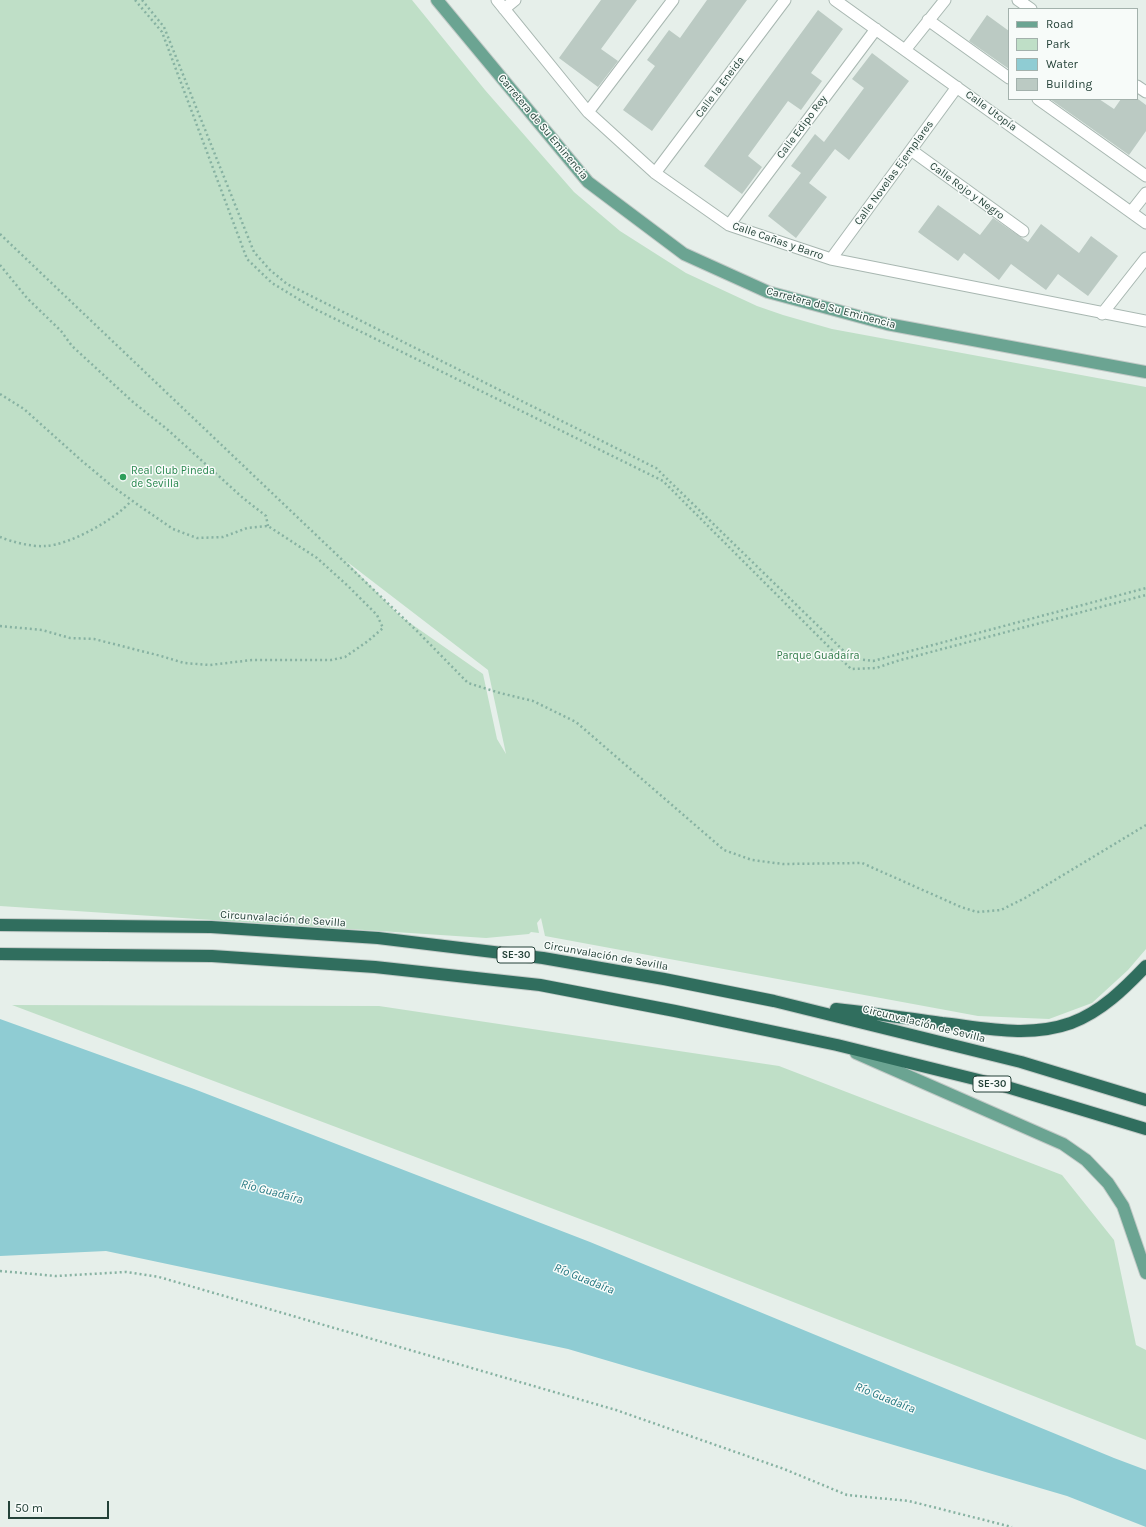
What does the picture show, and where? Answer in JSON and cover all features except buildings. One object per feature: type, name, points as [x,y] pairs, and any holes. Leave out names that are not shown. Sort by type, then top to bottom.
[{"type":"highway","name":"Circunvalación de Sevilla","points":[[0,925],[211,926],[378,938],[543,958],[774,1000],[1021,1062],[1146,1100]]},
{"type":"highway","name":"SE-30","points":[[0,954],[212,956],[383,968],[540,985],[675,1011],[837,1045],[1007,1087],[1146,1129]]},
{"type":"highway","points":[[774,1000],[1004,1031],[1045,1030],[1072,1023],[1099,1008],[1125,988],[1146,966]]},
{"type":"main road","name":"Carretera de Su Eminencia","points":[[437,0],[588,182],[684,254],[768,292],[887,324],[1146,372]]},
{"type":"main road","points":[[837,1045],[1063,1144],[1086,1160],[1108,1183],[1123,1206],[1146,1273]]},
{"type":"street","name":"Calle Cañas y Barro","points":[[496,0],[588,112],[655,173],[728,225],[831,259],[1146,322]]},
{"type":"street","points":[[504,9],[515,0]]},
{"type":"street","points":[[588,112],[673,0]]},
{"type":"street","name":"Calle la Eneida","points":[[655,173],[785,0]]},
{"type":"street","name":"Calle Utopía","points":[[835,0],[1146,223]]},
{"type":"street","points":[[905,50],[945,0]]},
{"type":"street","points":[[1018,0],[1030,8]]},
{"type":"street","points":[[928,20],[1008,77]]},
{"type":"street","name":"Calle Edipo Rey","points":[[728,225],[876,29]]},
{"type":"street","name":"Calle Novelas Ejemplares","points":[[831,259],[957,87]]},
{"type":"street","points":[[1039,100],[1146,176]]},
{"type":"street","name":"Calle Rojo y Negro","points":[[911,150],[1023,231]]},
{"type":"street","points":[[1131,212],[1146,192]]},
{"type":"street","points":[[1102,314],[1146,258]]},
{"type":"path","points":[[135,0],[162,32],[247,259],[272,283],[315,309],[663,481],[851,668],[876,668],[897,661],[1146,595]]},
{"type":"path","points":[[142,0],[164,27],[254,252],[270,270],[287,284],[656,468],[851,658],[873,661],[1146,588]]},
{"type":"path","points":[[0,234],[418,632],[468,683],[533,701],[576,722],[724,850],[752,860],[783,864],[862,863],[960,907],[977,912],[1001,910],[1019,901],[1146,825]]},
{"type":"path","points":[[0,265],[27,298],[61,331],[72,346],[133,402],[168,430],[243,498],[266,516],[268,526]]},
{"type":"path","points":[[0,394],[24,409],[82,461],[131,500],[173,528],[197,538],[223,537],[247,528],[268,526],[327,567],[377,615],[383,628],[368,641],[345,657],[331,660],[252,660],[210,665],[184,663],[94,639],[70,638],[42,630],[0,626]]},
{"type":"path","points":[[0,537],[11,542],[45,546],[62,543],[90,531],[109,520],[126,508],[131,500]]},
{"type":"path","points":[[0,1272],[56,1276],[126,1272],[158,1277],[616,1410],[784,1469],[848,1495],[909,1501],[1012,1527]]},
{"type":"green space","name":"Parque Guadaíra","points":[[0,0],[412,0],[485,90],[574,192],[620,231],[686,273],[757,306],[832,329],[1146,387],[1146,949],[1128,970],[1092,1003],[1049,1019],[978,1016],[545,936],[541,918],[537,923],[539,933],[531,932],[529,934],[486,938],[0,906]],"holes":[[[346,561],[488,670],[506,754],[497,739],[483,674],[400,616]]]},
{"type":"green space","points":[[12,1005],[379,1006],[779,1066],[1062,1175],[1114,1240],[1136,1345],[1146,1350],[1146,1440],[604,1228]]},
{"type":"water","name":"Río Guadaíra","points":[[0,1019],[194,1089],[590,1242],[1146,1470],[1146,1527],[1067,1496],[568,1349],[106,1251],[0,1256]]},
{"type":"place","name":"Real Club Pineda de Sevilla","points":[[123,477]]}]
